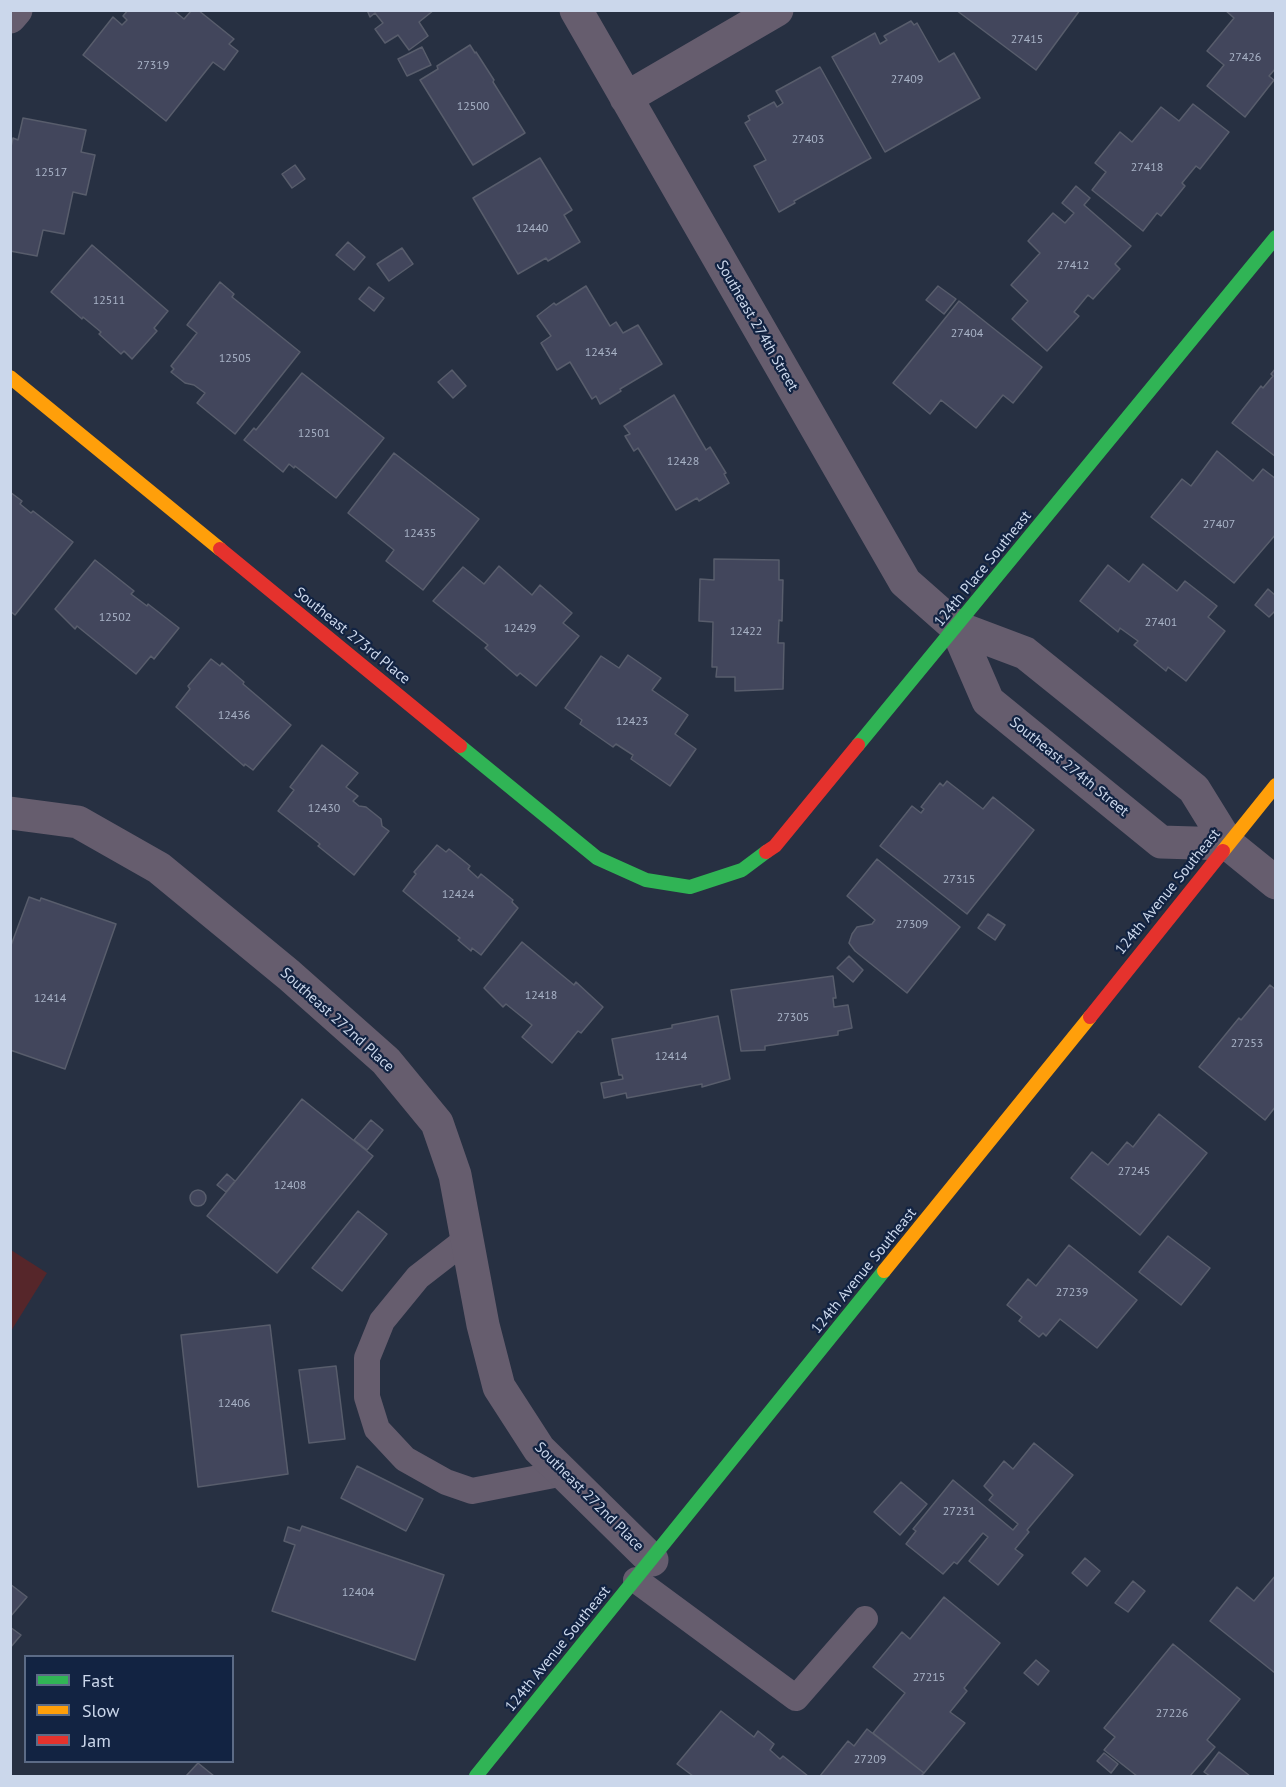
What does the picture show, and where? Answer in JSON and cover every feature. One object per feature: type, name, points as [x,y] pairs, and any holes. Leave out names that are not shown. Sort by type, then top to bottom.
[{"type":"street","points":[[10,17],[16,10]]},
{"type":"street","name":"Southeast 274th Street","points":[[576,10],[905,582],[956,627],[1025,653],[1194,789],[1228,844],[1275,883]]},
{"type":"street","points":[[626,98],[777,10]]},
{"type":"street","name":"124th Place Southeast","points":[[690,887],[742,870],[775,846],[1275,237]]},
{"type":"street","name":"Southeast 273rd Place","points":[[10,377],[597,858],[646,880],[690,887]]},
{"type":"street","name":"Southeast 274th Street","points":[[956,627],[988,701],[1161,842],[1228,844]]},
{"type":"street","name":"124th Avenue Southeast","points":[[476,1776],[1275,785]]},
{"type":"street","name":"Southeast 272nd Place","points":[[10,813],[78,822],[159,868],[289,975],[386,1061],[437,1123],[455,1175],[483,1325],[499,1387],[539,1449],[564,1473],[644,1570]]},
{"type":"lane","points":[[466,1239],[418,1277],[382,1321],[367,1358],[367,1397],[377,1430],[405,1459],[446,1482],[472,1491],[564,1473]]},
{"type":"lane","points":[[644,1570],[796,1698],[865,1619]]},
{"type":"shaded area","points":[[11,1250],[47,1273],[11,1331]]},
{"type":"building","points":[[128,10],[173,10],[184,19],[192,10],[198,10],[234,39],[229,44],[238,51],[224,70],[213,62],[166,121],[83,55],[113,17],[122,25],[127,20],[123,16]]},
{"type":"building","points":[[367,10],[434,10],[419,22],[428,36],[409,50],[398,35],[385,43],[375,29],[383,23],[375,13],[370,17]]},
{"type":"building","points":[[956,10],[1080,10],[1036,70]]},
{"type":"building","points":[[1225,10],[1276,10],[1276,68],[1269,76],[1274,80],[1245,117],[1207,86],[1224,65],[1207,51],[1234,18]]},
{"type":"building","points":[[911,21],[914,25],[917,23],[939,62],[954,53],[980,98],[885,152],[832,57],[875,33],[880,44],[887,40],[884,36]]},
{"type":"building","points":[[470,45],[494,80],[493,82],[525,133],[473,165],[420,80]]},
{"type":"building","points":[[422,47],[431,65],[407,76],[398,59]]},
{"type":"building","points":[[820,67],[871,158],[794,201],[795,203],[779,212],[754,166],[766,160],[745,123],[750,120],[748,116],[774,102],[777,107],[783,103],[776,91]]},
{"type":"building","points":[[1193,104],[1229,132],[1200,169],[1196,166],[1182,183],[1185,186],[1161,216],[1157,213],[1143,231],[1092,190],[1106,172],[1095,163],[1120,132],[1132,142],[1161,107],[1179,121]]},
{"type":"building","points":[[23,118],[86,130],[81,152],[95,155],[86,195],[73,192],[64,234],[43,230],[37,256],[10,251],[10,151],[13,138],[18,140]]},
{"type":"building","points":[[540,158],[572,210],[564,215],[580,242],[548,261],[546,258],[518,274],[473,198]]},
{"type":"building","points":[[295,165],[305,179],[292,188],[282,174]]},
{"type":"building","points":[[1076,186],[1090,198],[1084,205],[1131,246],[1115,264],[1120,269],[1093,299],[1088,295],[1074,312],[1079,316],[1047,351],[1012,319],[1028,301],[1011,285],[1040,253],[1028,241],[1053,213],[1065,223],[1074,213],[1062,203]]},
{"type":"building","points":[[348,242],[365,257],[354,270],[336,255]]},
{"type":"building","points":[[92,245],[168,311],[154,328],[157,331],[132,359],[124,351],[121,354],[99,334],[101,332],[51,292]]},
{"type":"building","points":[[402,248],[413,264],[389,281],[377,264]]},
{"type":"building","points":[[220,282],[234,294],[232,297],[300,352],[235,434],[197,403],[205,393],[194,385],[185,383],[171,372],[174,369],[171,366],[197,333],[187,325]]},
{"type":"building","points":[[586,286],[610,326],[616,322],[623,333],[638,325],[662,364],[600,404],[596,396],[592,399],[570,362],[557,370],[541,343],[551,336],[537,316],[554,303],[556,305]]},
{"type":"building","points":[[938,286],[956,299],[944,314],[926,300]]},
{"type":"building","points":[[369,287],[384,298],[374,311],[359,299]]},
{"type":"building","points":[[959,301],[1042,367],[1013,403],[1003,395],[976,428],[941,400],[930,414],[893,383]]},
{"type":"building","points":[[1276,368],[1276,457],[1232,423],[1261,386],[1263,388],[1273,376],[1271,374]]},
{"type":"building","points":[[452,370],[466,386],[453,398],[438,382]]},
{"type":"building","points":[[302,373],[384,438],[336,498],[295,466],[294,468],[289,464],[283,472],[244,440],[254,428],[256,430]]},
{"type":"building","points":[[674,395],[706,450],[710,447],[726,473],[724,474],[729,483],[699,501],[697,498],[676,510],[638,448],[634,451],[625,436],[630,434],[624,426]]},
{"type":"building","points":[[1217,451],[1253,481],[1263,469],[1276,479],[1276,534],[1234,583],[1151,517],[1182,479],[1191,486]]},
{"type":"building","points":[[394,453],[479,519],[423,590],[386,561],[394,550],[348,513]]},
{"type":"building","points":[[10,492],[22,501],[20,504],[31,513],[33,511],[73,542],[15,615],[10,611]]},
{"type":"building","points":[[714,559],[779,560],[779,580],[783,580],[782,621],[779,620],[778,643],[784,643],[783,689],[735,691],[735,677],[716,677],[717,667],[712,667],[713,622],[699,621],[700,579],[714,580]]},
{"type":"building","points":[[95,560],[134,591],[131,594],[179,628],[154,659],[151,656],[136,674],[77,626],[75,629],[55,609]]},
{"type":"building","points":[[1143,564],[1177,591],[1185,581],[1217,606],[1208,617],[1225,631],[1186,681],[1168,667],[1166,671],[1134,645],[1138,641],[1120,628],[1118,632],[1080,601],[1108,565],[1129,582]]},
{"type":"building","points":[[499,566],[532,595],[540,585],[572,613],[563,623],[579,636],[536,686],[520,673],[517,676],[485,648],[488,645],[433,601],[463,567],[484,584]]},
{"type":"building","points":[[1268,589],[1276,596],[1276,610],[1269,617],[1255,605]]},
{"type":"building","points":[[628,655],[661,678],[652,690],[688,715],[675,734],[696,749],[670,786],[631,759],[633,755],[616,744],[613,747],[580,724],[582,720],[565,708],[601,656],[619,668]]},
{"type":"building","points":[[211,659],[220,666],[222,663],[291,725],[253,770],[245,764],[244,766],[176,707],[190,689],[188,686]]},
{"type":"building","points":[[322,745],[358,773],[346,787],[358,796],[353,801],[359,806],[366,807],[381,819],[382,826],[389,831],[354,875],[318,846],[320,844],[278,811],[294,790],[290,787]]},
{"type":"building","points":[[947,781],[983,809],[993,797],[1034,830],[967,914],[880,846],[912,806],[921,813],[924,809],[921,807],[940,783],[943,786]]},
{"type":"building","points":[[437,845],[446,852],[449,849],[470,866],[468,869],[478,878],[481,874],[513,900],[512,902],[518,908],[481,955],[472,948],[471,951],[458,940],[460,938],[403,891],[416,874],[414,872]]},
{"type":"building","points":[[877,859],[960,927],[907,993],[855,951],[849,943],[857,927],[872,924],[875,920],[847,896]]},
{"type":"building","points":[[29,897],[40,901],[41,898],[116,924],[65,1069],[10,1050],[10,948]]},
{"type":"building","points":[[988,914],[1005,925],[995,940],[978,928]]},
{"type":"building","points":[[522,942],[574,985],[576,982],[603,1007],[581,1033],[578,1031],[552,1063],[522,1037],[532,1025],[506,1004],[503,1007],[484,988]]},
{"type":"building","points":[[849,956],[863,970],[853,982],[837,968]]},
{"type":"building","points":[[833,976],[836,998],[833,998],[834,1007],[848,1005],[852,1028],[838,1031],[838,1035],[765,1046],[765,1050],[741,1051],[731,990]]},
{"type":"building","points":[[1270,985],[1276,990],[1276,1106],[1265,1120],[1199,1067],[1239,1018],[1241,1020]]},
{"type":"building","points":[[718,1016],[730,1079],[702,1087],[702,1084],[627,1098],[626,1093],[604,1098],[601,1083],[623,1079],[622,1075],[619,1075],[612,1039],[672,1028],[672,1025]]},
{"type":"building","points":[[302,1099],[373,1156],[277,1273],[207,1216]]},
{"type":"building","points":[[1159,1114],[1207,1153],[1140,1235],[1071,1178],[1092,1152],[1108,1165],[1127,1142],[1133,1147]]},
{"type":"building","points":[[371,1120],[383,1130],[367,1150],[354,1140]]},
{"type":"building","points":[[227,1174],[235,1181],[226,1192],[217,1185]]},
{"type":"building","points":[[198,1190],[204,1192],[206,1198],[204,1204],[198,1206],[192,1204],[190,1198],[192,1192]]},
{"type":"building","points":[[358,1211],[387,1234],[342,1291],[312,1268]]},
{"type":"building","points":[[1168,1236],[1210,1268],[1181,1305],[1139,1272]]},
{"type":"building","points":[[1069,1245],[1137,1300],[1097,1348],[1060,1319],[1046,1336],[1043,1333],[1039,1337],[1019,1321],[1022,1317],[1007,1305],[1028,1279],[1036,1286]]},
{"type":"building","points":[[270,1325],[288,1474],[198,1487],[181,1335]]},
{"type":"building","points":[[336,1366],[345,1439],[309,1443],[299,1370]]},
{"type":"building","points":[[1034,1443],[1073,1475],[1027,1530],[1029,1532],[1015,1549],[1023,1555],[998,1585],[969,1561],[988,1537],[983,1533],[957,1564],[954,1562],[943,1574],[906,1544],[916,1531],[913,1529],[953,1480],[1013,1530],[1018,1524],[989,1500],[993,1495],[984,1486],[1004,1461],[1013,1469]]},
{"type":"building","points":[[357,1466],[423,1499],[406,1531],[341,1498]]},
{"type":"building","points":[[901,1482],[927,1504],[900,1535],[874,1512]]},
{"type":"building","points":[[302,1526],[444,1575],[415,1660],[272,1611],[295,1545],[284,1541],[288,1527],[300,1531]]},
{"type":"building","points":[[1085,1558],[1100,1571],[1087,1586],[1072,1573]]},
{"type":"building","points":[[1276,1575],[1275,1673],[1210,1621],[1237,1587],[1254,1601]]},
{"type":"building","points":[[1133,1581],[1145,1591],[1128,1612],[1115,1603]]},
{"type":"building","points":[[10,1584],[27,1597],[10,1617]]},
{"type":"building","points":[[944,1597],[1000,1643],[964,1688],[967,1691],[950,1712],[965,1723],[924,1773],[873,1733],[905,1693],[873,1667],[902,1632],[910,1639]]},
{"type":"building","points":[[10,1627],[21,1635],[10,1648]]},
{"type":"building","points":[[1173,1644],[1240,1699],[1207,1740],[1215,1747],[1190,1776],[1137,1776],[1104,1750],[1115,1737],[1104,1728]]},
{"type":"building","points":[[1036,1660],[1049,1671],[1038,1685],[1024,1673]]},
{"type":"building","points":[[721,1711],[754,1737],[758,1731],[774,1744],[770,1750],[780,1759],[783,1756],[808,1776],[693,1776],[677,1764]]},
{"type":"building","points":[[867,1729],[924,1773],[921,1776],[820,1776],[848,1741],[854,1746]]},
{"type":"building","points":[[1219,1752],[1250,1776],[1210,1776],[1204,1772]]},
{"type":"building","points":[[1104,1753],[1118,1764],[1111,1773],[1097,1761]]},
{"type":"building","points":[[198,1763],[214,1776],[186,1776]]},
{"type":"traffic: fast","points":[[858,745],[1276,237]]},
{"type":"traffic: fast","points":[[460,746],[597,858],[646,880],[690,887],[742,870],[766,852]]},
{"type":"traffic: fast","points":[[476,1776],[884,1271]]},
{"type":"traffic: slow","points":[[10,377],[220,549]]},
{"type":"traffic: slow","points":[[1223,851],[1276,785]]},
{"type":"traffic: slow","points":[[884,1271],[1090,1017]]},
{"type":"traffic: jam","points":[[220,549],[460,746]]},
{"type":"traffic: jam","points":[[766,852],[775,846],[858,745]]},
{"type":"traffic: jam","points":[[1090,1017],[1223,851]]}]
